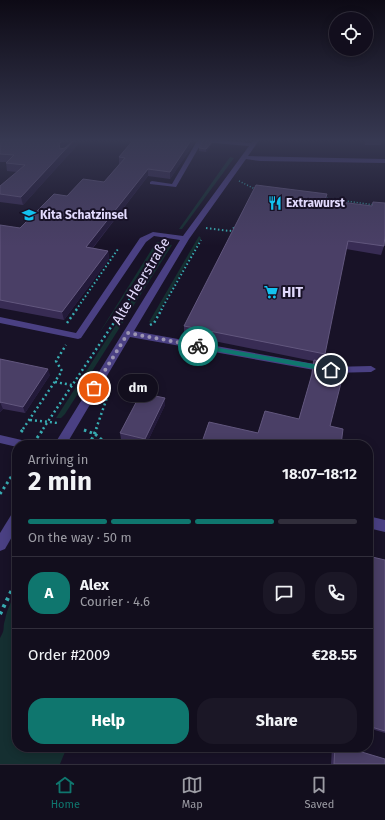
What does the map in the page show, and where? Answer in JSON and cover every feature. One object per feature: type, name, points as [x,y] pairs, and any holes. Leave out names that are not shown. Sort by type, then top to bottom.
[{"type":"street","points":[[152,183],[174,186],[180,175]]},
{"type":"street","name":"Alte Heerstraße","points":[[63,440],[185,239],[230,175]]},
{"type":"street","points":[[0,320],[78,336],[143,240],[153,234],[185,239]]},
{"type":"street","points":[[128,333],[331,370],[371,370]]},
{"type":"street","points":[[0,439],[12,442]]},
{"type":"street","points":[[373,523],[385,526]]},
{"type":"street","points":[[0,545],[12,525]]},
{"type":"path","points":[[234,187],[242,175]]},
{"type":"path","points":[[251,195],[255,189],[262,190]]},
{"type":"path","points":[[323,198],[377,206]]},
{"type":"path","points":[[194,226],[230,231],[234,229],[237,222]]},
{"type":"path","points":[[141,336],[146,328],[154,323],[210,224]]},
{"type":"path","points":[[36,440],[170,237]]},
{"type":"path","points":[[55,382],[72,385]]},
{"type":"path","points":[[92,440],[112,388]]},
{"type":"path","points":[[30,420],[49,421]]},
{"type":"path","points":[[95,433],[101,440]]},
{"type":"path","points":[[0,494],[12,476]]},
{"type":"path","points":[[0,614],[12,590]]},
{"type":"green space","points":[[217,175],[222,175],[182,229],[179,229]]},
{"type":"green space","points":[[199,236],[201,238],[152,323],[149,322]]},
{"type":"green space","points":[[157,242],[161,242],[98,335],[155,244]]},
{"type":"green space","points":[[168,244],[172,245],[65,414],[61,418],[56,418]]},
{"type":"green space","points":[[12,601],[12,752],[65,752],[60,764],[0,764],[0,638]]},
{"type":"building","points":[[14,175],[42,175],[21,197],[0,194],[0,186]]},
{"type":"building","points":[[110,175],[144,175],[86,247],[108,251],[62,312],[0,300],[0,225],[20,228],[54,194],[67,196],[83,179],[104,182]]},
{"type":"building","name":"HIT","points":[[256,185],[327,194],[325,200],[372,206],[373,202],[385,203],[384,246],[348,241],[325,354],[184,326]]},
{"type":"building","points":[[0,359],[48,369],[23,407],[0,402]]},
{"type":"building","points":[[314,360],[342,365],[342,379],[330,426],[343,429],[342,440],[203,440],[209,422],[258,433],[265,411],[299,419],[312,374]]},
{"type":"building","points":[[141,393],[165,398],[145,439],[120,433]]},
{"type":"building","points":[[373,557],[385,560],[385,731],[373,727]]},
{"type":"building","points":[[335,752],[362,752],[385,759],[385,764],[334,764]]},
{"type":"way so far","points":[[94,388],[128,333],[198,346]]},
{"type":"place","name":"Extrawurst","points":[[275,203]]},
{"type":"place","name":"Kita Schatzinsel","points":[[29,215]]},
{"type":"place","name":"HIT","points":[[271,292]]},
{"type":"place","name":"dm","points":[[94,388]]},
{"type":"route","points":[[198,346],[331,370]]}]
